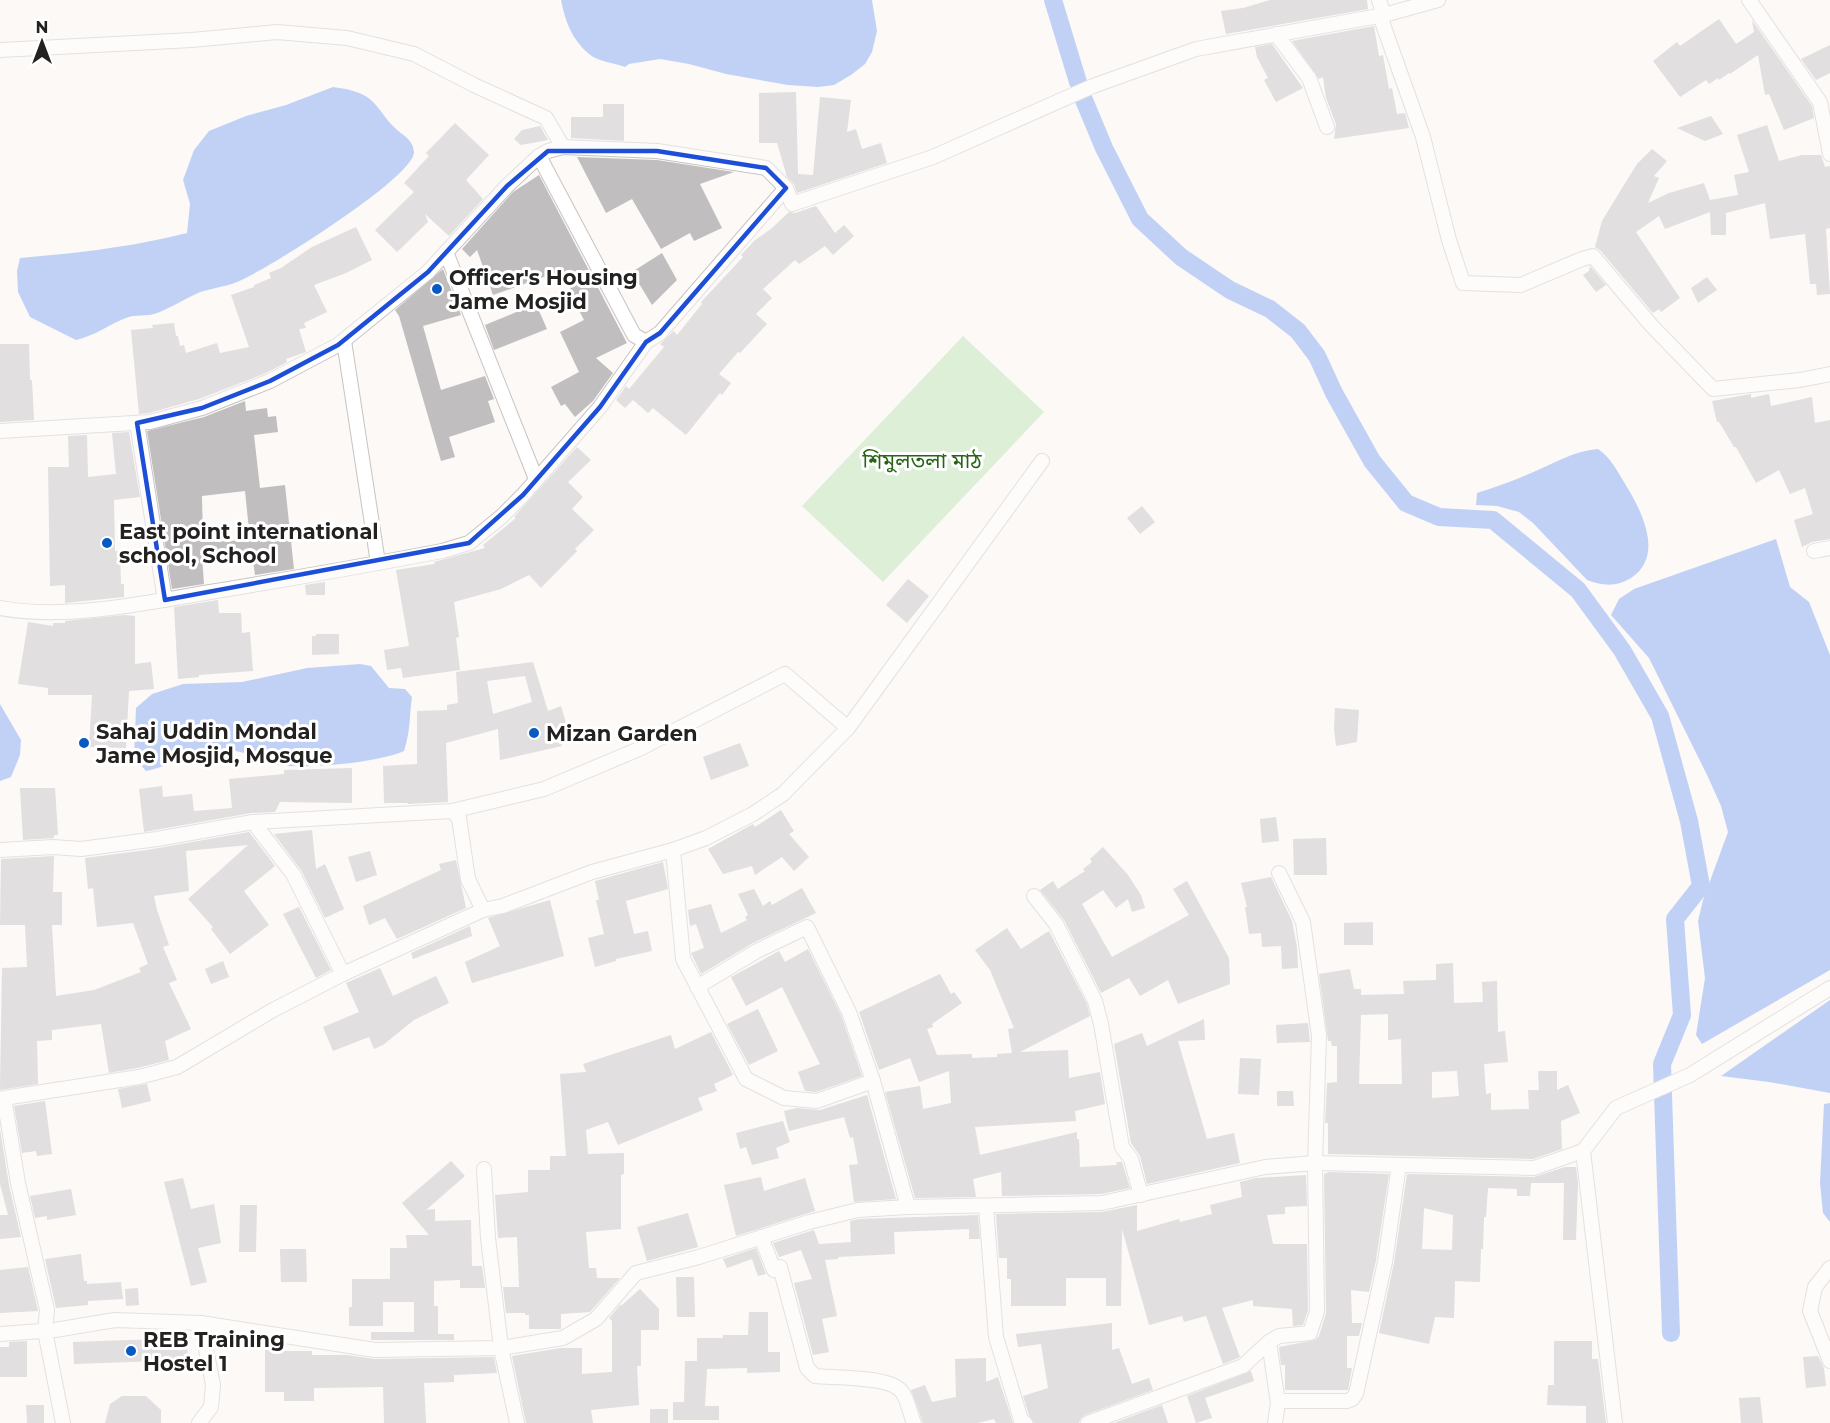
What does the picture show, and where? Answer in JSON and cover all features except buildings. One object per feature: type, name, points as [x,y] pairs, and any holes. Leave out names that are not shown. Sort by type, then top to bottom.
[{"type":"street","points":[[1379,0],[1423,137],[1449,240],[1463,283],[1521,285],[1593,256],[1651,325],[1713,389],[1800,381],[1830,374]]},
{"type":"street","points":[[0,431],[150,422],[202,408],[261,385],[344,341],[428,272],[507,186],[539,156],[549,151],[563,147],[657,152],[766,168],[786,188],[792,204],[933,157],[1093,86],[1196,49],[1382,15],[1438,0]]},
{"type":"street","points":[[1749,0],[1820,102],[1830,154]]},
{"type":"street","points":[[0,50],[276,32],[347,38],[414,54],[474,86],[546,118],[563,147]]},
{"type":"street","points":[[1276,34],[1309,78],[1327,127]]},
{"type":"street","points":[[539,156],[634,335],[645,342]]},
{"type":"street","points":[[0,608],[11,611],[73,612],[165,600],[442,551],[469,543],[501,517],[536,479],[600,407],[645,342],[660,333],[786,188]]},
{"type":"street","points":[[446,252],[536,479]]},
{"type":"street","points":[[344,341],[378,563]]},
{"type":"street","points":[[136,423],[165,600]]},
{"type":"street","points":[[63,1423],[45,1330],[47,1310],[18,1183],[2,1103],[3,1098],[139,1077],[177,1067],[273,1010],[343,974],[483,910],[503,906],[592,872],[673,850],[706,838],[753,814],[783,795],[848,728],[1041,461]]},
{"type":"street","points":[[1815,551],[1830,548]]},
{"type":"street","points":[[0,849],[53,847],[81,849],[157,839],[253,822],[452,811],[544,789],[639,749],[785,674],[848,728]]},
{"type":"street","points":[[452,811],[459,818],[468,879],[483,910]]},
{"type":"street","points":[[253,822],[293,874],[343,974]]},
{"type":"street","points":[[673,850],[683,959],[746,1079],[784,1098],[817,1101],[873,1081]]},
{"type":"street","points":[[1088,1423],[1243,1366],[1279,1336],[1310,1333],[1317,1311],[1315,1163],[1319,1036],[1303,922],[1279,873]]},
{"type":"street","points":[[1034,896],[1056,924],[1095,1001],[1122,1147],[1131,1159],[1141,1194]]},
{"type":"street","points":[[697,987],[757,951],[807,927],[849,1012],[873,1081],[908,1207]]},
{"type":"street","points":[[0,1334],[116,1320],[201,1323],[375,1350],[501,1348],[563,1338],[596,1319],[636,1273],[699,1257],[809,1222],[858,1210],[1102,1203],[1265,1167],[1315,1163],[1533,1168],[1583,1151],[1616,1108],[1690,1075],[1830,988]]},
{"type":"street","points":[[1583,1151],[1615,1423]]},
{"type":"street","points":[[1278,1401],[1347,1401],[1356,1394],[1384,1262],[1399,1165]]},
{"type":"street","points":[[484,1169],[488,1238],[501,1348],[516,1423]]},
{"type":"street","points":[[986,1206],[996,1337],[1022,1420],[1025,1423]]},
{"type":"street","points":[[761,1237],[774,1270],[780,1267],[807,1368],[815,1376],[880,1380],[895,1385],[903,1392],[914,1423]]},
{"type":"street","points":[[1830,1268],[1815,1287],[1810,1311],[1830,1361]]},
{"type":"street","points":[[199,1423],[211,1407],[213,1385],[201,1323]]},
{"type":"street","points":[[1269,1342],[1278,1401],[1275,1423]]},
{"type":"highlighted area","points":[[548,151],[657,151],[766,168],[786,188],[660,333],[646,342],[600,407],[523,495],[469,543],[165,600],[137,423],[202,408],[270,381],[338,345],[428,272],[507,186]]},
{"type":"green space","name":"শিমুলতলা মাঠ","points":[[963,336],[1044,412],[883,582],[802,506]]},
{"type":"water","points":[[561,0],[872,0],[877,31],[872,52],[865,64],[851,75],[834,85],[818,87],[788,85],[660,59],[629,64],[625,67],[601,60],[583,49],[574,36],[567,23]]},
{"type":"water","points":[[333,87],[353,91],[367,97],[413,148],[414,152],[408,164],[366,201],[306,243],[253,274],[232,284],[198,293],[157,313],[130,317],[76,340],[30,317],[18,292],[17,271],[20,258],[104,249],[187,233],[190,204],[183,180],[194,150],[209,131]]},
{"type":"water","points":[[1598,449],[1612,464],[1630,493],[1647,531],[1647,557],[1641,568],[1631,578],[1615,584],[1587,580],[1533,523],[1519,512],[1497,506],[1476,505],[1477,493],[1518,479],[1572,455]]},
{"type":"water","points":[[1776,539],[1790,587],[1809,602],[1830,655],[1830,970],[1702,1044],[1696,1035],[1705,978],[1698,921],[1703,900],[1728,832],[1721,806],[1708,777],[1649,658],[1611,615],[1619,599],[1634,589]]},
{"type":"water","points":[[360,664],[371,666],[389,688],[405,689],[412,697],[409,730],[404,751],[360,762],[291,766],[275,765],[241,752],[215,751],[146,771],[134,758],[136,708],[152,694],[183,684],[242,682],[307,668]]},
{"type":"water","points":[[0,704],[21,740],[20,755],[11,777],[0,781]]},
{"type":"water","points":[[1830,1000],[1830,1093],[1721,1076]]},
{"type":"water","points":[[1830,1103],[1830,1222],[1823,1213],[1820,1183],[1824,1104]]},
{"type":"waterway","points":[[1053,0],[1078,82]]},
{"type":"waterway","points":[[1084,100],[1104,148],[1140,219],[1181,257],[1230,290],[1270,309],[1298,331],[1317,356],[1334,393],[1372,461],[1406,503],[1439,517],[1493,520],[1578,590],[1622,650],[1660,716],[1689,821],[1701,886],[1675,919],[1682,1015],[1662,1064],[1671,1333]]},
{"type":"place","name":"Officer's Housing Jame Mosjid","points":[[437,289]]},
{"type":"place","name":"East point international school, School","points":[[107,543]]},
{"type":"place","name":"Mizan Garden","points":[[534,733]]},
{"type":"place","name":"Sahaj Uddin Mondal Jame Mosjid, Mosque","points":[[84,743]]},
{"type":"place","name":"REB Training Hostel 1","points":[[131,1351]]}]
